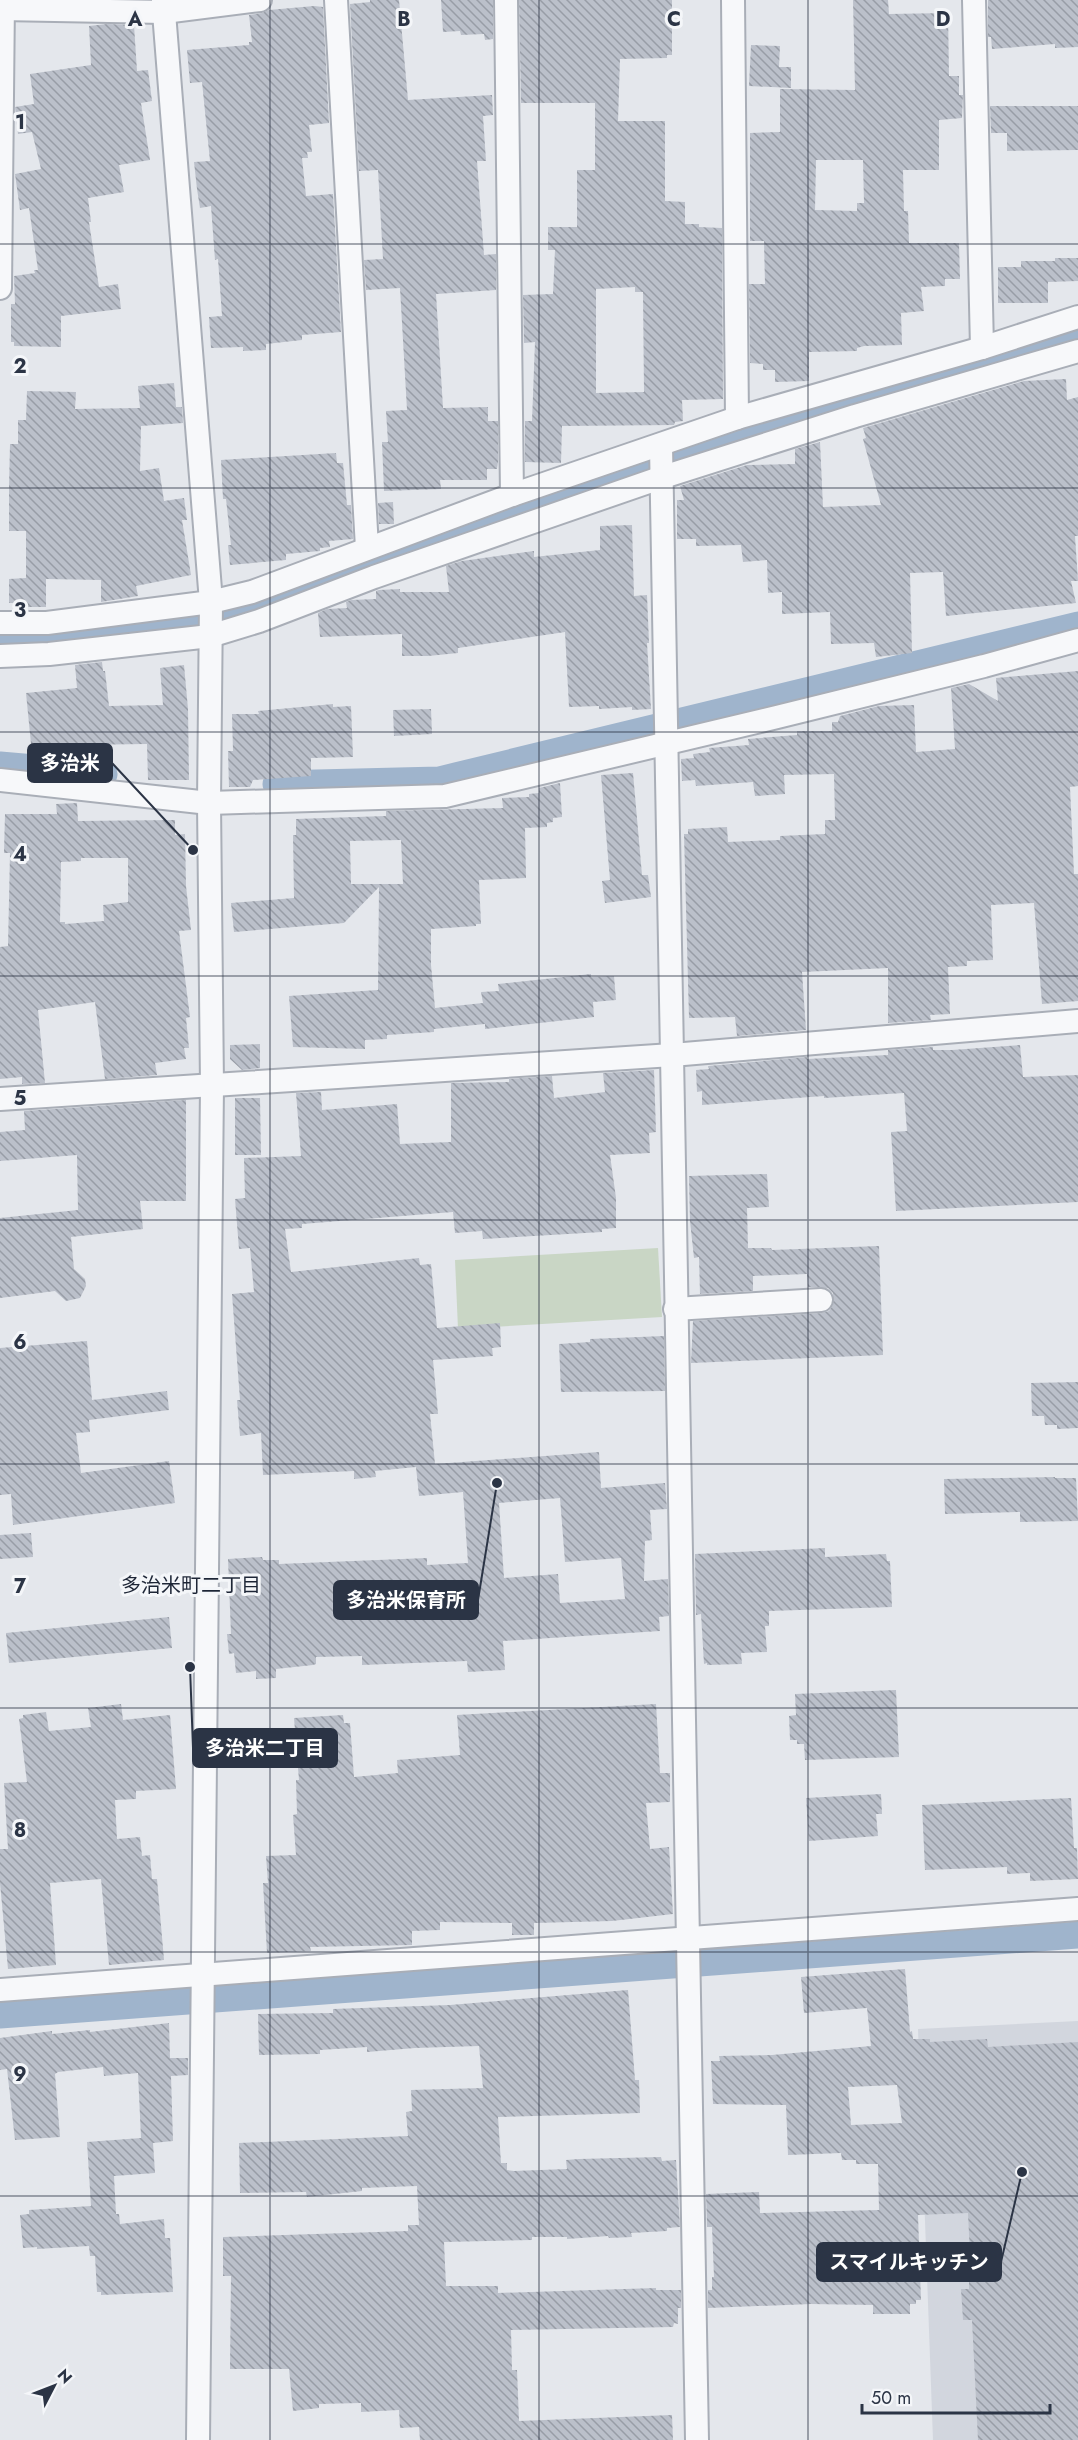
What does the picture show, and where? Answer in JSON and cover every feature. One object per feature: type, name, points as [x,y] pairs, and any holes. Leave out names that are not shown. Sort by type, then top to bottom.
[{"type":"street","points":[[0,288],[2,6],[164,6],[260,0]]},
{"type":"street","points":[[336,0],[367,548]]},
{"type":"street","points":[[506,0],[512,495]]},
{"type":"street","points":[[733,0],[737,418]]},
{"type":"street","points":[[974,0],[982,348]]},
{"type":"street","points":[[164,6],[210,619],[212,1086],[198,2440]]},
{"type":"street","points":[[0,623],[210,619],[259,621],[660,462],[737,418],[982,348],[1078,317]]},
{"type":"street","points":[[0,656],[49,654],[210,619],[252,592],[512,495],[855,416],[1078,351]]},
{"type":"street","points":[[660,462],[697,2440]]},
{"type":"street","points":[[0,780],[209,803],[445,796],[984,666],[1078,640]]},
{"type":"street","points":[[0,1099],[672,1055],[1078,1021]]},
{"type":"street","points":[[675,1309],[821,1300]]},
{"type":"street","points":[[0,1990],[202,1990],[1078,1909]]},
{"type":"shaded area","points":[[1078,2021],[1078,2440],[933,2440],[918,2029]]},
{"type":"green space","points":[[658,1248],[662,1317],[458,1329],[455,1260]]},
{"type":"building","points":[[370,0],[399,0],[408,100],[492,95],[493,115],[483,116],[486,161],[477,161],[484,255],[496,254],[496,290],[436,294],[443,408],[488,407],[488,421],[498,421],[498,462],[497,469],[487,469],[487,480],[440,480],[441,489],[384,491],[382,442],[388,442],[386,411],[407,410],[400,288],[366,290],[364,260],[383,259],[378,170],[359,171],[350,4],[370,2]]},
{"type":"building","points":[[441,0],[493,0],[493,39],[485,40],[484,34],[461,35],[460,31],[443,32]]},
{"type":"building","points":[[519,0],[672,0],[672,55],[667,55],[667,58],[620,59],[618,121],[665,121],[665,201],[685,202],[685,224],[722,228],[723,399],[682,400],[683,421],[675,422],[674,425],[562,426],[561,463],[525,462],[525,421],[532,421],[535,342],[524,343],[523,295],[553,294],[555,250],[548,250],[548,227],[577,227],[577,170],[595,170],[595,103],[521,103]],"holes":[[[635,287],[635,292],[643,292],[644,392],[596,393],[596,289]]]},
{"type":"building","points":[[853,0],[888,0],[889,14],[948,13],[949,76],[959,76],[959,95],[963,95],[962,118],[939,120],[939,170],[903,170],[904,211],[908,211],[909,243],[959,243],[960,279],[945,279],[945,286],[921,287],[924,311],[901,313],[902,345],[864,346],[857,348],[857,351],[809,352],[809,381],[775,382],[775,370],[763,370],[763,364],[750,363],[749,284],[765,284],[764,241],[750,241],[750,133],[780,132],[780,89],[855,90]],"holes":[[[816,160],[863,160],[864,203],[857,203],[857,211],[815,210]]]},
{"type":"building","points":[[988,0],[1078,0],[1078,47],[1055,48],[1055,44],[992,49],[991,37],[988,37]]},
{"type":"building","points":[[323,7],[329,123],[309,125],[312,152],[307,152],[308,158],[302,158],[306,196],[333,194],[341,332],[302,335],[302,340],[266,344],[266,350],[243,351],[243,347],[211,348],[209,317],[222,316],[218,259],[215,260],[211,206],[200,208],[197,189],[194,162],[210,161],[202,82],[190,83],[187,50],[249,45],[249,42],[252,42],[249,15],[269,10]]},
{"type":"building","points":[[134,25],[137,71],[148,70],[152,101],[141,103],[150,160],[119,165],[124,192],[88,198],[91,222],[89,222],[99,287],[118,284],[121,309],[61,316],[61,347],[14,346],[14,342],[11,342],[11,304],[15,304],[14,276],[35,273],[34,270],[38,270],[29,208],[20,210],[15,174],[41,169],[32,132],[18,134],[15,107],[34,104],[30,74],[91,65],[89,26]]},
{"type":"building","points":[[751,45],[780,46],[779,67],[791,67],[791,88],[749,86]]},
{"type":"building","points":[[990,106],[1078,106],[1078,150],[1007,151],[1007,133],[991,133]]},
{"type":"building","points":[[1055,258],[1078,258],[1078,281],[1048,282],[1048,303],[998,303],[998,267],[1021,267],[1021,261],[1055,261]]},
{"type":"building","points":[[1066,379],[1067,400],[1078,397],[1078,536],[1075,536],[1078,581],[1071,581],[1076,603],[946,616],[943,572],[910,573],[912,653],[876,657],[874,643],[831,644],[830,612],[782,614],[782,592],[768,593],[767,560],[743,562],[741,545],[696,546],[696,539],[677,539],[677,500],[684,500],[680,486],[747,465],[795,464],[795,449],[820,442],[823,507],[881,505],[863,439],[866,438],[863,428],[1024,381]]},
{"type":"building","points":[[174,383],[176,407],[182,407],[183,423],[141,426],[140,471],[159,468],[164,501],[184,498],[187,520],[182,520],[191,575],[136,586],[138,596],[101,602],[101,580],[46,579],[46,607],[20,607],[20,603],[9,603],[9,579],[26,578],[26,531],[9,531],[9,487],[10,444],[18,444],[18,420],[26,420],[27,391],[76,392],[75,409],[140,408],[138,386]]},
{"type":"building","points":[[336,453],[337,463],[343,463],[347,505],[351,505],[353,539],[329,541],[330,547],[320,548],[320,551],[286,554],[286,560],[230,565],[228,545],[231,545],[226,499],[223,499],[221,460]]},
{"type":"building","points":[[393,502],[394,524],[379,524],[378,503]]},
{"type":"building","points":[[632,525],[634,596],[647,595],[651,709],[569,707],[565,632],[458,648],[458,653],[428,656],[402,656],[402,634],[320,637],[318,613],[327,609],[347,608],[346,602],[351,600],[376,599],[376,591],[400,589],[400,592],[449,592],[446,566],[462,561],[534,551],[534,557],[600,550],[600,526]]},
{"type":"building","points":[[102,662],[109,706],[163,705],[160,668],[184,665],[188,709],[189,780],[148,780],[147,744],[74,745],[75,757],[49,759],[49,752],[32,754],[26,693],[77,688],[75,665]]},
{"type":"building","points":[[1078,671],[1078,786],[1070,787],[1074,874],[1078,874],[1078,1001],[1042,1004],[1034,903],[991,905],[993,960],[967,961],[967,966],[948,967],[950,1014],[930,1015],[931,1020],[888,1023],[888,968],[802,972],[806,1030],[737,1036],[735,1017],[689,1018],[684,834],[688,834],[688,829],[727,827],[728,842],[780,840],[780,836],[825,834],[825,820],[835,820],[834,774],[784,775],[785,794],[755,796],[753,782],[696,786],[695,780],[682,781],[681,759],[694,758],[693,754],[710,752],[709,748],[749,745],[748,739],[797,735],[797,731],[832,731],[832,722],[838,722],[840,716],[879,706],[914,705],[916,752],[955,749],[951,688],[969,684],[998,701],[996,678]]},
{"type":"building","points":[[333,704],[333,707],[351,706],[353,757],[311,758],[311,776],[253,780],[250,787],[229,787],[228,751],[233,751],[232,714],[259,714],[258,711]]},
{"type":"building","points":[[431,709],[432,734],[394,736],[393,710]]},
{"type":"building","points":[[633,773],[642,875],[648,875],[651,897],[605,903],[602,881],[610,880],[601,775]]},
{"type":"building","points":[[560,783],[562,817],[553,818],[553,822],[547,823],[547,827],[525,828],[526,878],[479,880],[481,924],[431,929],[431,965],[435,1008],[483,1003],[481,992],[499,991],[498,984],[591,974],[591,977],[614,976],[616,1000],[593,1002],[594,1017],[485,1029],[485,1024],[434,1029],[434,1032],[387,1035],[387,1039],[365,1040],[365,1049],[293,1047],[289,996],[378,990],[379,887],[344,923],[234,932],[231,903],[294,898],[293,835],[296,835],[296,819],[386,816],[386,811],[503,808],[502,798],[529,797],[529,794],[539,793],[539,788]],"holes":[[[401,840],[403,884],[351,884],[350,841]]]},
{"type":"building","points":[[77,803],[78,821],[175,820],[175,835],[185,834],[186,886],[191,930],[179,931],[190,1017],[186,1018],[189,1048],[184,1048],[186,1059],[155,1063],[157,1075],[105,1079],[95,1002],[38,1010],[45,1083],[22,1084],[22,1077],[0,1079],[0,947],[8,946],[10,853],[4,853],[5,814],[57,814],[56,804]],"holes":[[[81,858],[128,858],[128,902],[103,905],[104,921],[65,924],[65,922],[60,922],[61,862],[81,861]]]},
{"type":"building","points":[[260,1044],[260,1068],[242,1070],[230,1059],[230,1045]]},
{"type":"building","points":[[1020,1045],[1023,1077],[1078,1075],[1078,1202],[896,1211],[891,1132],[907,1131],[904,1093],[702,1105],[702,1091],[697,1092],[696,1070],[709,1069],[708,1066],[807,1057],[807,1059],[888,1055],[888,1050],[933,1047],[933,1050],[952,1050]]},
{"type":"building","points":[[654,1070],[656,1132],[649,1133],[650,1153],[610,1155],[616,1198],[616,1228],[602,1229],[602,1232],[483,1239],[482,1231],[455,1233],[453,1212],[302,1224],[302,1228],[285,1229],[291,1272],[419,1258],[420,1265],[431,1264],[437,1328],[500,1323],[501,1347],[492,1348],[493,1356],[433,1360],[438,1414],[430,1414],[435,1464],[599,1452],[601,1488],[665,1483],[667,1509],[650,1510],[652,1540],[645,1541],[644,1581],[668,1579],[669,1616],[659,1617],[660,1631],[503,1641],[505,1670],[468,1672],[467,1661],[362,1665],[362,1656],[316,1657],[316,1664],[313,1665],[276,1669],[276,1678],[256,1679],[256,1671],[236,1673],[234,1653],[229,1654],[227,1634],[231,1634],[228,1559],[262,1557],[263,1560],[279,1560],[279,1564],[427,1558],[427,1565],[468,1563],[463,1492],[419,1496],[416,1467],[375,1471],[376,1477],[354,1479],[354,1471],[263,1475],[261,1433],[240,1436],[237,1400],[240,1400],[232,1294],[254,1292],[250,1248],[239,1249],[235,1199],[245,1198],[244,1158],[301,1156],[296,1093],[321,1092],[322,1110],[397,1104],[400,1144],[451,1142],[451,1083],[509,1082],[509,1079],[552,1076],[554,1098],[605,1092],[603,1073]],"holes":[[[560,1498],[565,1562],[621,1558],[625,1599],[560,1603],[558,1574],[504,1578],[499,1503]]]},
{"type":"building","points":[[235,1098],[260,1098],[261,1155],[235,1155]]},
{"type":"building","points":[[186,1100],[186,1201],[140,1201],[143,1229],[71,1237],[74,1269],[85,1279],[86,1286],[80,1298],[66,1301],[55,1291],[0,1298],[0,1218],[78,1210],[77,1155],[0,1161],[0,1132],[25,1130],[24,1111]]},
{"type":"building","points":[[767,1174],[769,1207],[747,1208],[748,1248],[771,1248],[772,1250],[879,1246],[883,1355],[691,1363],[693,1321],[822,1313],[829,1311],[833,1305],[833,1293],[828,1288],[808,1287],[807,1274],[753,1276],[753,1291],[700,1294],[699,1257],[694,1258],[690,1221],[689,1176]]},
{"type":"building","points":[[664,1336],[665,1391],[561,1392],[559,1344],[590,1342],[590,1339]]},
{"type":"building","points":[[87,1341],[92,1400],[167,1391],[169,1410],[89,1420],[90,1432],[76,1433],[81,1473],[169,1461],[175,1503],[13,1525],[11,1494],[0,1495],[0,1348]]},
{"type":"building","points":[[1078,1382],[1078,1428],[1057,1429],[1057,1425],[1045,1425],[1044,1416],[1032,1416],[1031,1383]]},
{"type":"building","points":[[1076,1478],[1078,1521],[1020,1522],[1020,1512],[945,1514],[944,1479]]},
{"type":"building","points":[[31,1533],[33,1557],[0,1559],[0,1535]]},
{"type":"building","points":[[825,1548],[825,1557],[886,1554],[887,1561],[890,1561],[892,1607],[769,1611],[769,1626],[765,1626],[767,1652],[741,1653],[742,1664],[704,1664],[701,1614],[696,1615],[695,1554]]},
{"type":"building","points":[[169,1617],[172,1648],[9,1663],[6,1633]]},
{"type":"building","points":[[896,1690],[899,1757],[805,1760],[804,1744],[797,1744],[797,1740],[790,1740],[789,1716],[796,1715],[795,1694]]},
{"type":"building","points":[[121,1704],[123,1720],[170,1715],[176,1789],[136,1791],[136,1799],[115,1800],[117,1839],[140,1837],[142,1856],[150,1855],[152,1879],[157,1879],[164,1960],[109,1965],[101,1879],[50,1883],[56,1965],[8,1969],[0,1883],[0,1849],[8,1849],[4,1783],[27,1782],[19,1719],[23,1718],[23,1715],[46,1712],[49,1731],[91,1727],[88,1708]]},
{"type":"building","points":[[656,1704],[660,1773],[670,1773],[670,1802],[646,1803],[650,1849],[669,1847],[673,1914],[612,1921],[534,1923],[534,1935],[512,1935],[512,1923],[440,1922],[440,1930],[412,1931],[412,1945],[310,1947],[311,1951],[267,1953],[263,1883],[268,1883],[266,1856],[296,1855],[293,1815],[297,1814],[296,1780],[299,1780],[294,1718],[343,1715],[344,1723],[350,1723],[354,1777],[398,1773],[397,1760],[460,1755],[457,1715]]},
{"type":"building","points":[[881,1794],[882,1814],[876,1814],[878,1836],[809,1841],[806,1798]]},
{"type":"building","points":[[1071,1798],[1078,1879],[1030,1881],[1030,1873],[1007,1874],[1007,1867],[925,1870],[922,1805]]},
{"type":"building","points":[[905,1969],[910,2032],[912,2031],[913,2039],[930,2039],[930,2042],[987,2039],[988,2047],[1078,2042],[1078,2440],[978,2440],[972,2320],[963,2320],[961,2289],[969,2289],[969,2276],[971,2276],[968,2213],[918,2215],[921,2300],[916,2300],[916,2304],[910,2304],[910,2314],[873,2314],[873,2305],[811,2304],[708,2308],[708,2290],[712,2290],[712,2277],[714,2277],[712,2227],[707,2227],[706,2194],[759,2192],[760,2213],[879,2210],[878,2164],[856,2164],[856,2160],[842,2160],[841,2153],[788,2155],[786,2105],[713,2104],[711,2061],[720,2061],[719,2056],[772,2055],[871,2046],[867,2008],[804,2013],[801,1977]],"holes":[[[897,2085],[902,2123],[851,2125],[848,2087]]]},
{"type":"building","points":[[628,1990],[635,2080],[639,2080],[640,2113],[498,2117],[501,2163],[507,2163],[507,2170],[514,2171],[567,2169],[566,2160],[579,2159],[661,2157],[662,2161],[676,2160],[680,2227],[667,2228],[667,2231],[631,2233],[632,2237],[567,2239],[567,2237],[532,2237],[532,2240],[444,2242],[446,2286],[498,2286],[498,2293],[656,2288],[656,2290],[681,2290],[678,2324],[674,2323],[673,2327],[511,2330],[512,2370],[517,2370],[519,2421],[672,2415],[673,2440],[420,2440],[419,2427],[400,2428],[399,2410],[361,2412],[361,2403],[319,2404],[319,2408],[293,2411],[289,2369],[230,2369],[231,2276],[223,2276],[223,2237],[408,2231],[408,2225],[419,2225],[417,2186],[362,2188],[362,2191],[307,2197],[306,2192],[240,2193],[239,2143],[408,2136],[406,2112],[412,2111],[411,2090],[483,2088],[479,2046],[367,2052],[367,2047],[320,2050],[320,2054],[259,2055],[258,2014],[333,2013],[333,2009],[450,2005]]},
{"type":"building","points":[[169,2023],[170,2058],[188,2058],[188,2075],[171,2076],[173,2141],[153,2143],[155,2173],[114,2176],[116,2214],[119,2214],[120,2224],[164,2219],[165,2238],[170,2238],[173,2292],[101,2295],[101,2292],[97,2292],[95,2256],[90,2256],[89,2246],[23,2248],[20,2215],[29,2214],[29,2210],[91,2206],[87,2142],[141,2138],[138,2073],[104,2076],[103,2067],[58,2072],[55,2074],[60,2137],[15,2140],[7,2069],[0,2070],[0,2038],[52,2031],[52,2034],[90,2030],[90,2032]]},
{"type":"waterway","points":[[0,639],[43,639],[231,617],[463,532],[718,443],[1078,335]]},
{"type":"waterway","points":[[276,784],[439,780],[1078,625]]},
{"type":"waterway","points":[[0,765],[104,774]]},
{"type":"waterway","points":[[0,2015],[1078,1935]]},
{"type":"place","name":"多治米","points":[[193,850]]},
{"type":"place","name":"多治米保育所","points":[[497,1483]]},
{"type":"place","name":"多治米二丁目","points":[[190,1667]]},
{"type":"place","name":"スマイルキッチン","points":[[1022,2172]]},
{"type":"district","name":"多治米町二丁目","points":[[191,1585]]}]
